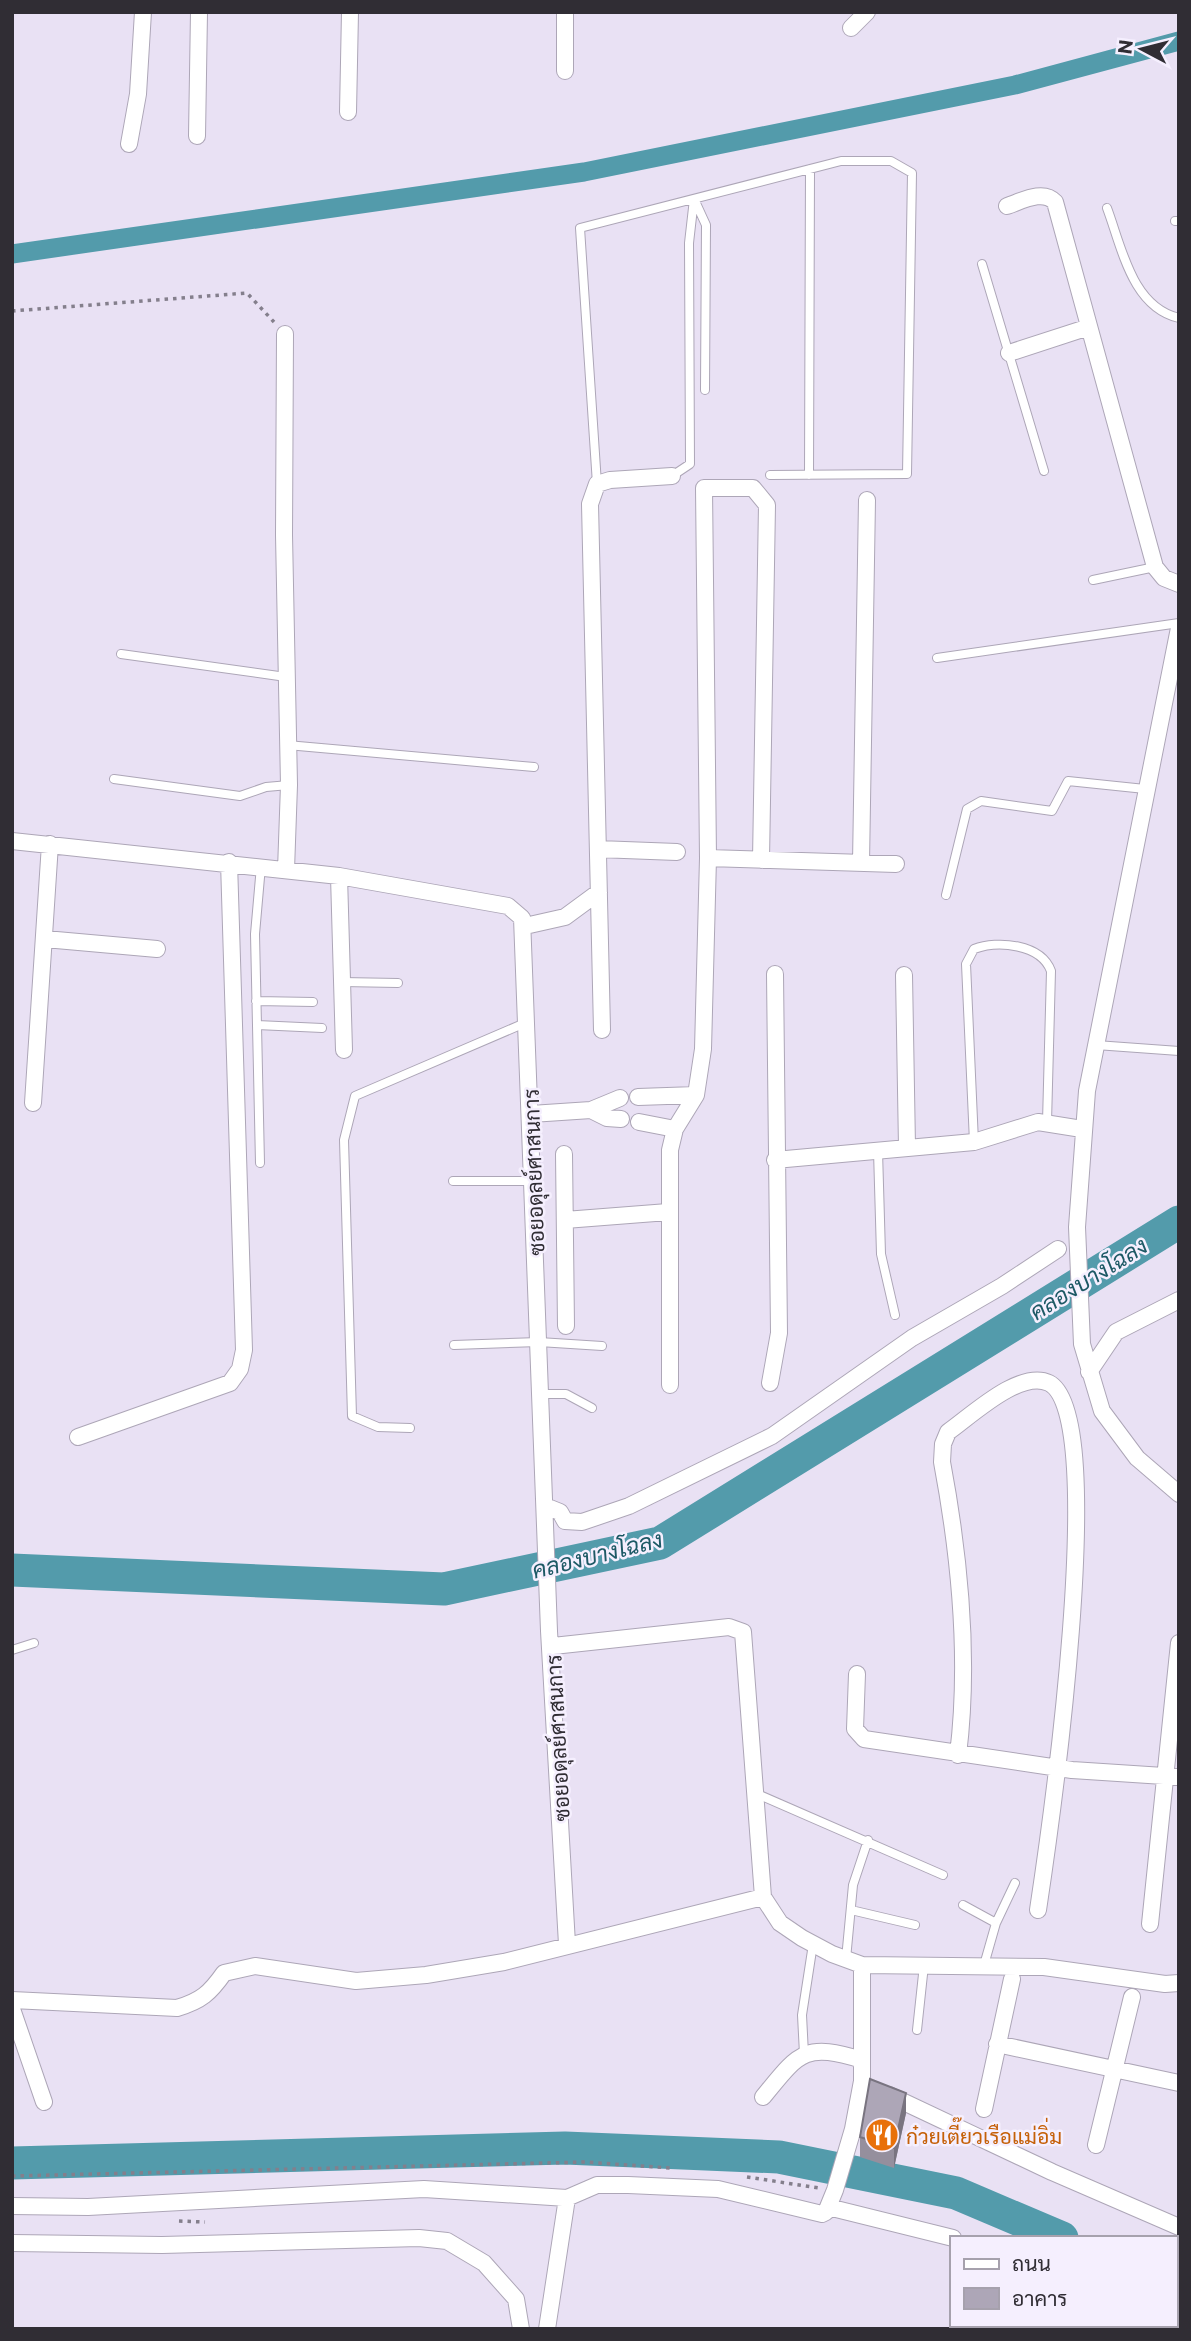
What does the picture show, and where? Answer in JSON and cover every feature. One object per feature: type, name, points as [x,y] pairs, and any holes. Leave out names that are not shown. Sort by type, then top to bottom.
[{"type":"street","points":[[129,144],[138,94],[143,12]]},
{"type":"street","points":[[197,136],[199,12]]},
{"type":"street","points":[[348,112],[350,12]]},
{"type":"street","points":[[565,12],[565,71]]},
{"type":"street","points":[[852,29],[867,12]]},
{"type":"street","points":[[1007,206],[1042,195],[1055,202],[1155,566],[1164,578],[1179,584]]},
{"type":"street","points":[[1009,354],[1089,327]]},
{"type":"street","points":[[285,334],[289,785],[286,870]]},
{"type":"street","points":[[602,1030],[590,504],[597,484],[610,480],[672,477]]},
{"type":"street","points":[[670,1385],[670,1150],[675,1129],[696,1095],[703,1049],[708,858],[704,488],[753,488],[767,505],[761,860]]},
{"type":"street","points":[[860,863],[867,500]]},
{"type":"street","points":[[1179,626],[1096,1045],[1082,1129],[1077,1196],[1082,1345],[1102,1411],[1137,1458],[1179,1494]]},
{"type":"street","points":[[12,841],[229,862],[339,876],[508,906],[517,911],[525,926],[565,917],[599,892]]},
{"type":"street","points":[[33,1103],[50,844]]},
{"type":"street","points":[[598,849],[677,852]]},
{"type":"street","points":[[708,858],[896,864]]},
{"type":"street","points":[[78,1437],[230,1383],[240,1369],[244,1350],[229,862]]},
{"type":"street","points":[[339,876],[344,1050]]},
{"type":"street","name":"ซอยอดุลย์ศาสนการ","points":[[525,926],[545,1509],[568,1944]]},
{"type":"street","points":[[45,939],[157,949]]},
{"type":"street","points":[[770,1383],[779,1333],[775,974]]},
{"type":"street","points":[[904,975],[907,1147]]},
{"type":"street","points":[[638,1097],[696,1095]]},
{"type":"street","points":[[531,1114],[591,1110],[620,1098]]},
{"type":"street","points":[[591,1110],[607,1118],[621,1119]]},
{"type":"street","points":[[639,1122],[675,1129]]},
{"type":"street","points":[[775,1160],[974,1142],[1046,1122],[1082,1129]]},
{"type":"street","points":[[564,1154],[566,1326]]},
{"type":"street","points":[[565,1220],[668,1212]]},
{"type":"street","points":[[545,1509],[560,1511],[565,1521],[582,1522],[629,1506],[761,1442],[912,1338],[1002,1286],[1058,1249]]},
{"type":"street","points":[[1089,1372],[1116,1332],[1179,1300]]},
{"type":"street","points":[[958,1755],[964,1689],[964,1633],[942,1462],[943,1444],[948,1432],[1012,1387],[1036,1379],[1049,1383],[1062,1394],[1073,1458],[1075,1592],[1058,1769],[1038,1910]]},
{"type":"street","points":[[551,1639],[738,1628],[743,1632],[762,1896],[780,1923],[813,1944],[862,1965],[1044,1967],[1165,1984],[1179,1983]]},
{"type":"street","points":[[1150,1924],[1172,1777],[1179,1643]]},
{"type":"street","points":[[857,1674],[855,1729],[864,1739],[1058,1769],[1172,1777]]},
{"type":"street","points":[[12,2000],[177,2008],[197,2002],[209,1994],[224,1973],[239,1967],[255,1966],[356,1980],[426,1975],[503,1962],[762,1896]]},
{"type":"street","points":[[12,2206],[88,2207],[424,2189],[567,2198],[597,2185],[664,2185],[718,2189],[822,2214],[835,2190],[853,2129],[862,2081],[862,1965]]},
{"type":"street","points":[[984,2109],[1012,1979]]},
{"type":"street","points":[[1096,2145],[1132,1997]]},
{"type":"street","points":[[12,2008],[44,2102]]},
{"type":"street","points":[[997,2045],[1179,2083]]},
{"type":"street","points":[[763,2097],[785,2069],[804,2054],[816,2050],[862,2060]]},
{"type":"street","points":[[862,2081],[1052,2172],[1179,2227]]},
{"type":"street","points":[[547,2329],[567,2198]]},
{"type":"street","points":[[828,2207],[950,2237]]},
{"type":"street","points":[[12,2242],[162,2245],[391,2239],[447,2241],[484,2263],[516,2299],[521,2329]]},
{"type":"lane","points":[[597,484],[580,228],[841,161],[891,161],[912,173],[907,474],[770,475]]},
{"type":"lane","points":[[808,475],[810,169]]},
{"type":"lane","points":[[694,199],[706,225],[705,390]]},
{"type":"lane","points":[[672,477],[690,464],[689,243],[694,199]]},
{"type":"lane","points":[[1107,208],[1129,270],[1146,300],[1166,315],[1179,318]]},
{"type":"lane","points":[[982,264],[1044,471]]},
{"type":"lane","points":[[1093,580],[1155,566]]},
{"type":"lane","points":[[937,658],[1179,626]]},
{"type":"lane","points":[[121,654],[286,677]]},
{"type":"lane","points":[[287,745],[534,767]]},
{"type":"lane","points":[[114,779],[240,796],[266,787],[289,785]]},
{"type":"lane","points":[[946,895],[967,809],[971,804],[981,801],[1052,811],[1068,781],[1145,789]]},
{"type":"lane","points":[[260,1163],[255,921],[261,866]]},
{"type":"lane","points":[[974,1142],[966,964],[974,949],[989,943],[1035,951],[1046,958],[1051,971],[1046,1122]]},
{"type":"lane","points":[[342,982],[398,983]]},
{"type":"lane","points":[[256,1001],[313,1002]]},
{"type":"lane","points":[[410,1428],[378,1427],[352,1416],[344,1140],[355,1096],[528,1022]]},
{"type":"lane","points":[[257,1025],[322,1028]]},
{"type":"lane","points":[[1096,1045],[1179,1051]]},
{"type":"lane","points":[[878,1151],[881,1254],[895,1315]]},
{"type":"lane","points":[[453,1181],[533,1181]]},
{"type":"lane","points":[[454,1345],[539,1342],[602,1346]]},
{"type":"lane","points":[[541,1394],[566,1394],[592,1408]]},
{"type":"lane","points":[[12,1650],[34,1643]]},
{"type":"lane","points":[[755,1793],[943,1875]]},
{"type":"lane","points":[[846,1959],[853,1885],[868,1840]]},
{"type":"lane","points":[[984,1965],[996,1923],[1015,1883]]},
{"type":"lane","points":[[963,1905],[996,1923]]},
{"type":"lane","points":[[851,1910],[915,1925]]},
{"type":"lane","points":[[804,2054],[802,2015],[813,1944]]},
{"type":"lane","points":[[917,2030],[924,1965]]},
{"type":"path","points":[[12,311],[247,293],[285,334]]},
{"type":"path","points":[[12,2176],[371,2168]]},
{"type":"building","points":[[870,2079],[906,2093],[894,2148],[860,2137]]},
{"type":"waterway","points":[[12,254],[584,172],[1015,85],[1179,41]]},
{"type":"waterway","name":"คลองบางโฉลง","points":[[12,1570],[444,1589],[660,1543],[1179,1222]]},
{"type":"waterway","points":[[12,2163],[565,2148],[779,2157],[956,2193],[1057,2236]]},
{"type":"place","name":"ก๋วยเตี๊ยวเรือแม่อิ่ม","points":[[882,2135]]}]
